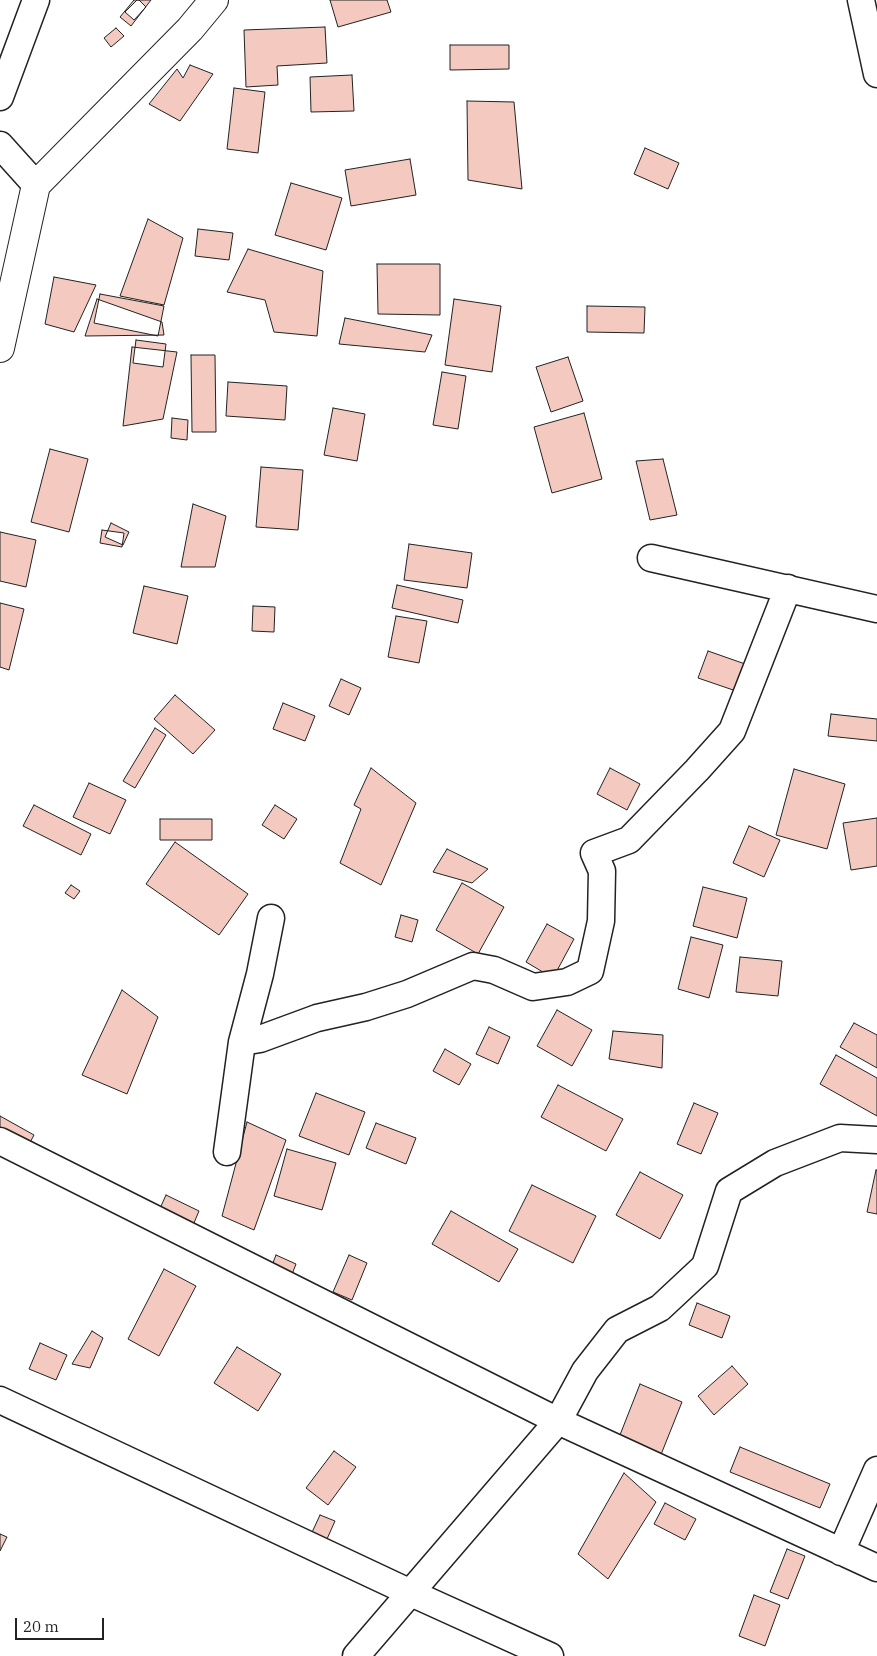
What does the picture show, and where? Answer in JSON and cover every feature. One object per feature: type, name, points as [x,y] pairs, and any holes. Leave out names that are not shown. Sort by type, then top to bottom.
[{"type":"main road","points":[[0,348],[36,185],[190,28],[214,0]]},
{"type":"street","points":[[0,97],[36,0]]},
{"type":"street","points":[[860,0],[877,74]]},
{"type":"street","points":[[0,145],[36,185]]},
{"type":"street","points":[[651,558],[877,609]]},
{"type":"street","points":[[242,1042],[260,1039],[317,1018],[366,1007],[407,994],[473,966],[494,970],[533,987],[567,982],[590,972],[600,921],[602,871],[594,853],[629,840],[732,731],[788,588]]},
{"type":"street","points":[[227,1152],[242,1042],[260,974],[271,918]]},
{"type":"street","points":[[356,1656],[558,1421],[585,1371],[617,1330],[660,1308],[705,1266],[728,1191],[775,1163],[840,1138],[877,1140]]},
{"type":"street","points":[[0,1141],[558,1421],[877,1568]]},
{"type":"street","points":[[0,1400],[411,1593],[550,1656]]},
{"type":"street","points":[[841,1552],[877,1470]]},
{"type":"building","points":[[134,0],[151,0],[131,26],[120,17]]},
{"type":"building","points":[[137,0],[146,7],[134,20],[125,12]]},
{"type":"building","points":[[330,0],[387,0],[391,12],[338,27]]},
{"type":"building","points":[[325,27],[327,63],[277,66],[278,85],[246,87],[244,30]]},
{"type":"building","points":[[116,28],[124,36],[111,47],[104,38]]},
{"type":"building","points":[[450,45],[509,45],[509,69],[450,70]]},
{"type":"building","points":[[190,65],[213,74],[180,121],[149,104],[177,69],[183,78]]},
{"type":"building","points":[[352,75],[354,111],[311,112],[310,77]]},
{"type":"building","points":[[234,88],[265,92],[258,153],[227,149]]},
{"type":"building","points":[[467,101],[514,102],[522,189],[468,180]]},
{"type":"building","points":[[645,148],[679,163],[668,189],[634,174]]},
{"type":"building","points":[[410,159],[416,195],[351,206],[345,170]]},
{"type":"building","points":[[291,183],[342,198],[326,250],[275,235]]},
{"type":"building","points":[[148,219],[183,238],[164,305],[120,296]]},
{"type":"building","points":[[198,229],[233,233],[229,260],[195,256]]},
{"type":"building","points":[[248,249],[323,271],[317,336],[274,332],[265,300],[227,292]]},
{"type":"building","points":[[377,264],[440,264],[440,315],[378,314]]},
{"type":"building","points":[[54,277],[96,285],[74,332],[45,324]]},
{"type":"building","points":[[100,294],[164,306],[158,336],[94,323]]},
{"type":"building","points":[[97,299],[162,322],[164,335],[85,336]]},
{"type":"building","points":[[454,299],[501,306],[492,372],[445,365]]},
{"type":"building","points":[[587,306],[645,307],[644,333],[587,332]]},
{"type":"building","points":[[345,318],[432,335],[425,352],[339,344]]},
{"type":"building","points":[[136,340],[166,344],[163,367],[133,363]]},
{"type":"building","points":[[132,347],[177,352],[163,419],[123,426]]},
{"type":"building","points":[[191,355],[215,355],[216,432],[192,432]]},
{"type":"building","points":[[568,357],[583,401],[551,412],[536,367]]},
{"type":"building","points":[[442,372],[466,376],[458,429],[433,425]]},
{"type":"building","points":[[228,382],[287,386],[285,420],[226,416]]},
{"type":"building","points":[[333,408],[365,414],[357,461],[324,455]]},
{"type":"building","points":[[584,413],[602,479],[552,493],[534,427]]},
{"type":"building","points":[[172,418],[188,420],[187,440],[171,438]]},
{"type":"building","points":[[50,449],[88,459],[69,532],[31,522]]},
{"type":"building","points":[[663,459],[677,515],[650,520],[636,461]]},
{"type":"building","points":[[261,467],[303,470],[298,530],[256,527]]},
{"type":"building","points":[[193,504],[226,516],[215,567],[181,567]]},
{"type":"building","points":[[111,523],[129,532],[123,545],[105,537]]},
{"type":"building","points":[[102,530],[124,533],[122,547],[100,543]]},
{"type":"building","points":[[0,532],[36,540],[26,587],[0,581]]},
{"type":"building","points":[[409,544],[472,553],[467,588],[404,580]]},
{"type":"building","points":[[397,585],[463,600],[458,623],[392,608]]},
{"type":"building","points":[[144,586],[188,596],[177,644],[133,633]]},
{"type":"building","points":[[0,603],[24,609],[9,670],[0,667]]},
{"type":"building","points":[[253,606],[275,607],[274,632],[252,631]]},
{"type":"building","points":[[396,616],[427,621],[419,663],[388,657]]},
{"type":"building","points":[[708,651],[748,665],[739,692],[698,678]]},
{"type":"building","points":[[341,679],[361,688],[349,715],[329,706]]},
{"type":"building","points":[[175,695],[215,730],[193,754],[154,719]]},
{"type":"building","points":[[283,703],[315,716],[305,741],[273,729]]},
{"type":"building","points":[[831,714],[877,719],[877,741],[828,736]]},
{"type":"building","points":[[155,728],[166,735],[135,788],[123,781]]},
{"type":"building","points":[[371,768],[416,803],[381,885],[340,863],[361,809],[354,805]]},
{"type":"building","points":[[610,768],[640,784],[627,810],[597,794]]},
{"type":"building","points":[[794,769],[845,784],[827,849],[776,835]]},
{"type":"building","points":[[89,783],[126,800],[110,834],[73,817]]},
{"type":"building","points":[[34,805],[91,834],[81,855],[23,826]]},
{"type":"building","points":[[275,805],[297,819],[284,839],[262,825]]},
{"type":"building","points":[[877,818],[877,866],[851,870],[843,823]]},
{"type":"building","points":[[160,819],[212,819],[212,840],[160,840]]},
{"type":"building","points":[[749,826],[780,840],[764,877],[733,863]]},
{"type":"building","points":[[175,842],[248,894],[219,935],[146,884]]},
{"type":"building","points":[[447,849],[488,869],[472,883],[433,872]]},
{"type":"building","points":[[462,883],[504,907],[478,954],[436,930]]},
{"type":"building","points":[[71,885],[80,891],[74,899],[65,893]]},
{"type":"building","points":[[703,887],[747,898],[737,938],[693,926]]},
{"type":"building","points":[[401,915],[418,920],[412,942],[395,937]]},
{"type":"building","points":[[547,924],[574,939],[553,978],[526,962]]},
{"type":"building","points":[[691,937],[723,945],[709,998],[678,989]]},
{"type":"building","points":[[740,957],[782,961],[778,996],[736,992]]},
{"type":"building","points":[[122,990],[158,1017],[127,1094],[82,1075]]},
{"type":"building","points":[[557,1010],[592,1030],[572,1066],[537,1046]]},
{"type":"building","points":[[854,1023],[877,1035],[877,1068],[840,1047]]},
{"type":"building","points":[[489,1027],[510,1037],[498,1064],[476,1054]]},
{"type":"building","points":[[613,1031],[663,1035],[662,1068],[609,1059]]},
{"type":"building","points":[[445,1049],[471,1064],[459,1085],[433,1071]]},
{"type":"building","points":[[836,1055],[877,1078],[877,1116],[820,1084]]},
{"type":"building","points":[[558,1085],[623,1119],[606,1151],[541,1117]]},
{"type":"building","points":[[316,1093],[365,1112],[349,1155],[299,1136]]},
{"type":"building","points":[[694,1103],[718,1113],[701,1154],[677,1144]]},
{"type":"building","points":[[0,1116],[34,1135],[25,1152],[0,1138]]},
{"type":"building","points":[[247,1122],[286,1140],[254,1230],[222,1216]]},
{"type":"building","points":[[376,1123],[416,1138],[406,1164],[366,1148]]},
{"type":"building","points":[[287,1149],[336,1163],[322,1210],[274,1196]]},
{"type":"building","points":[[877,1170],[877,1214],[867,1212]]},
{"type":"building","points":[[640,1172],[683,1195],[660,1239],[616,1215]]},
{"type":"building","points":[[532,1185],[596,1216],[573,1263],[509,1231]]},
{"type":"building","points":[[166,1195],[199,1211],[191,1230],[157,1215]]},
{"type":"building","points":[[451,1211],[518,1249],[499,1282],[432,1244]]},
{"type":"building","points":[[276,1255],[296,1264],[289,1282],[269,1273]]},
{"type":"building","points":[[349,1255],[367,1263],[352,1300],[333,1292]]},
{"type":"building","points":[[164,1269],[196,1286],[159,1356],[128,1339]]},
{"type":"building","points":[[697,1303],[730,1316],[722,1338],[689,1325]]},
{"type":"building","points":[[92,1331],[103,1338],[90,1368],[72,1364]]},
{"type":"building","points":[[40,1343],[67,1355],[56,1380],[29,1369]]},
{"type":"building","points":[[237,1347],[281,1374],[258,1411],[214,1383]]},
{"type":"building","points":[[732,1366],[748,1384],[714,1415],[698,1396]]},
{"type":"building","points":[[640,1384],[682,1402],[660,1457],[618,1440]]},
{"type":"building","points":[[740,1447],[830,1484],[820,1508],[730,1472]]},
{"type":"building","points":[[334,1451],[356,1467],[328,1505],[306,1488]]},
{"type":"building","points":[[624,1473],[656,1502],[608,1579],[578,1554]]},
{"type":"building","points":[[665,1503],[696,1519],[685,1540],[654,1524]]},
{"type":"building","points":[[320,1515],[335,1521],[323,1548],[308,1541]]},
{"type":"building","points":[[0,1534],[7,1537],[0,1551]]},
{"type":"building","points":[[787,1549],[805,1556],[788,1599],[770,1592]]},
{"type":"building","points":[[754,1595],[780,1605],[765,1646],[739,1636]]}]
